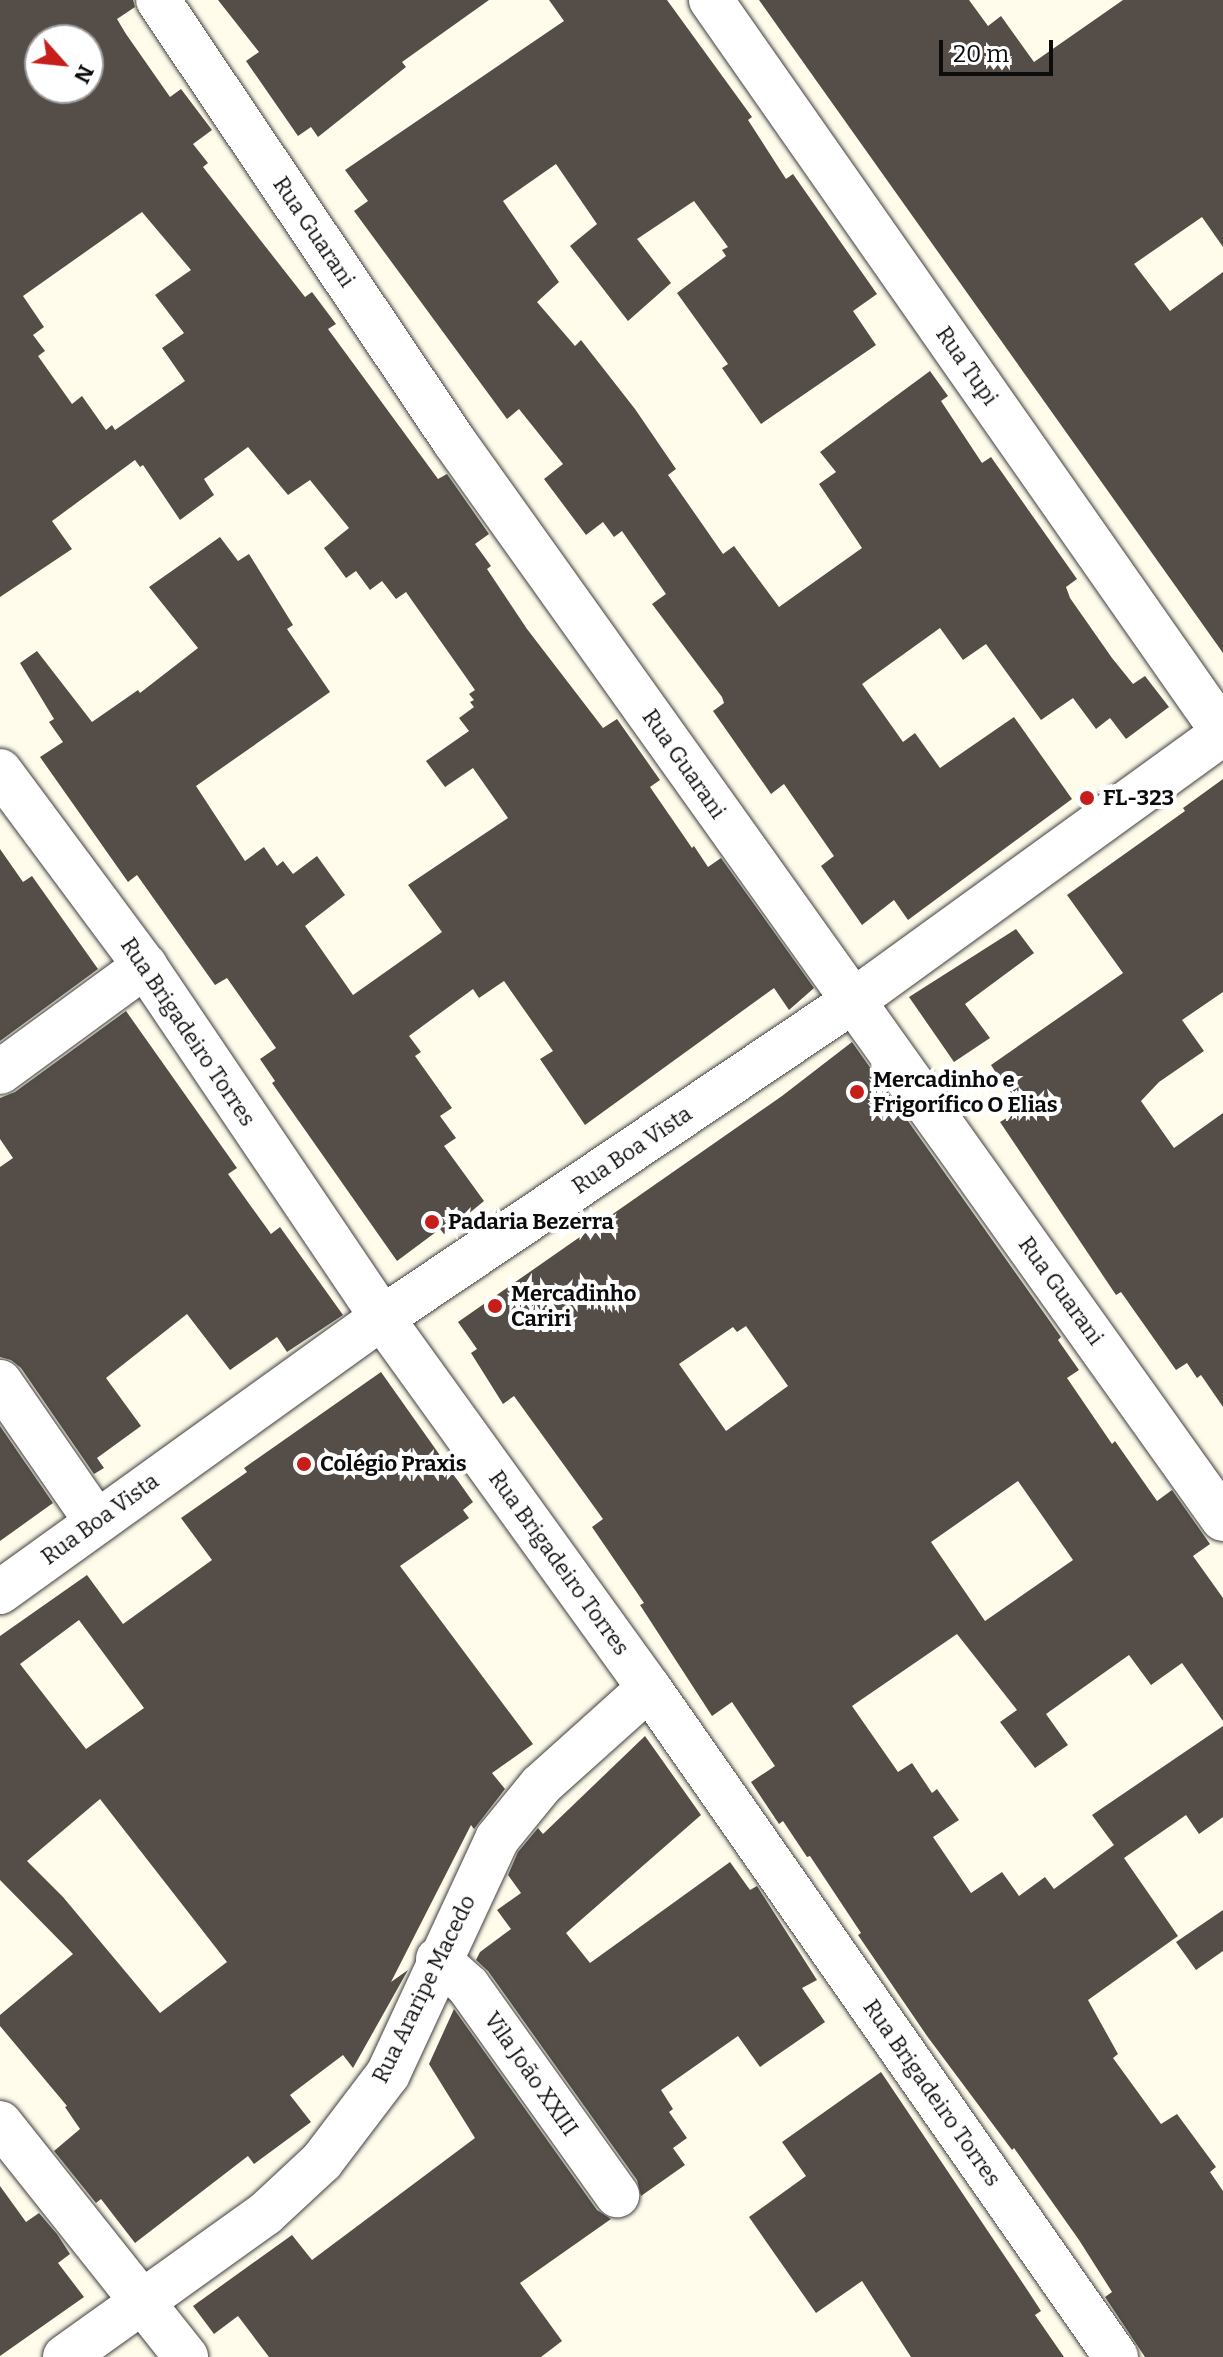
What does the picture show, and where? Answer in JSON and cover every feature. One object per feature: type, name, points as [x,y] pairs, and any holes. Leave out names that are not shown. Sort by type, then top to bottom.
[{"type":"street","name":"Rua Guarani","points":[[158,0],[454,441],[1223,1519]]},
{"type":"street","name":"Rua Tupi","points":[[711,0],[1223,732]]},
{"type":"street","name":"Rua Boa Vista","points":[[0,1592],[382,1318],[853,1001],[1223,732]]},
{"type":"street","name":"Rua Brigadeiro Torres","points":[[0,771],[145,966],[382,1318],[649,1688],[1116,2357]]},
{"type":"street","points":[[0,1072],[145,966]]},
{"type":"street","points":[[0,1382],[96,1521]]},
{"type":"street","name":"Rua Araripe Macedo","points":[[65,2357],[265,2214],[322,2161],[388,2074],[438,1959],[497,1839],[541,1785],[649,1688]]},
{"type":"street","name":"Vila João XXIII","points":[[438,1959],[468,1986],[617,2195]]},
{"type":"street","points":[[0,2123],[186,2357]]},
{"type":"building","points":[[0,0],[133,0],[135,7],[117,19],[126,34],[170,97],[181,89],[212,130],[193,144],[208,163],[203,167],[305,297],[312,292],[336,324],[328,329],[438,479],[447,474],[489,534],[475,544],[491,566],[487,569],[527,629],[603,728],[617,719],[660,780],[650,787],[692,848],[694,846],[708,867],[721,858],[814,988],[789,1010],[774,988],[585,1125],[540,1059],[553,1051],[504,981],[479,998],[473,989],[409,1036],[421,1052],[415,1056],[452,1108],[440,1116],[456,1138],[444,1146],[484,1201],[444,1234],[440,1229],[397,1261],[272,1083],[275,1081],[260,1059],[276,1048],[227,978],[215,985],[137,875],[128,882],[40,757],[63,742],[49,722],[54,719],[20,663],[37,651],[92,722],[138,690],[140,693],[198,648],[149,587],[220,537],[238,561],[249,554],[293,625],[287,629],[330,692],[196,786],[245,861],[264,847],[277,866],[283,861],[293,874],[317,856],[345,895],[305,926],[353,995],[442,932],[408,885],[508,818],[473,768],[445,787],[426,761],[469,731],[459,718],[474,707],[470,702],[474,700],[469,694],[475,690],[406,592],[396,599],[382,581],[370,590],[356,571],[346,578],[324,548],[349,528],[310,480],[288,495],[248,447],[204,479],[214,495],[180,520],[143,465],[140,467],[135,460],[52,521],[72,549],[0,597]],"holes":[[[142,212],[191,270],[155,295],[184,333],[162,348],[185,381],[115,430],[112,425],[106,430],[82,396],[72,404],[38,356],[45,351],[33,335],[44,327],[23,296]]]},
{"type":"building","points":[[218,0],[489,0],[402,62],[406,67],[318,137],[311,127],[298,136],[246,61],[259,52]]},
{"type":"building","points":[[549,0],[667,0],[752,117],[748,120],[786,179],[793,174],[877,294],[853,311],[876,345],[761,424],[722,368],[728,364],[677,293],[726,256],[722,250],[728,247],[694,201],[637,239],[671,283],[628,321],[570,246],[597,224],[556,164],[503,201],[559,282],[537,302],[575,346],[581,340],[635,409],[676,469],[668,475],[723,554],[734,546],[779,607],[862,548],[819,484],[836,472],[820,452],[930,371],[948,396],[941,401],[982,463],[991,457],[1077,579],[1066,587],[1070,598],[1112,658],[1133,684],[1145,676],[1169,707],[1126,739],[1110,718],[1096,729],[1073,698],[1041,720],[986,644],[963,660],[940,628],[862,684],[903,742],[915,733],[940,768],[1014,717],[1072,799],[908,920],[894,900],[862,925],[821,866],[834,856],[784,784],[771,794],[713,711],[724,703],[722,697],[652,604],[666,594],[622,531],[614,537],[603,522],[586,535],[544,479],[563,464],[519,409],[507,419],[354,211],[368,201],[345,170],[564,21]]},
{"type":"building","points":[[759,0],[969,0],[988,26],[1001,16],[1034,62],[1123,0],[1223,0],[1223,247],[1202,217],[1134,264],[1170,311],[1223,272],[1223,653]]},
{"type":"building","points":[[1223,779],[1223,992],[1182,1020],[1204,1051],[1159,1082],[1141,1101],[1174,1148],[1223,1113],[1223,1407],[1201,1375],[1197,1378],[1187,1363],[1176,1370],[1121,1292],[1116,1295],[1000,1122],[1020,1110],[991,1065],[1123,973],[1067,895],[1185,811],[1183,808]]},
{"type":"building","points":[[0,849],[23,882],[32,876],[98,969],[0,1041]]},
{"type":"building","points":[[1016,929],[1034,953],[965,1004],[990,1038],[954,1062],[909,997]]},
{"type":"building","points":[[126,1011],[237,1168],[228,1174],[250,1205],[271,1234],[280,1227],[343,1315],[287,1352],[277,1337],[230,1370],[187,1314],[106,1378],[141,1426],[97,1458],[104,1468],[94,1474],[21,1368],[11,1360],[0,1357],[0,1167],[13,1158],[0,1139],[0,1098],[15,1092]]},
{"type":"building","points":[[852,1042],[1061,1337],[1058,1340],[1079,1370],[1067,1378],[1112,1444],[1115,1441],[1157,1501],[1172,1490],[1210,1544],[1193,1556],[1223,1598],[1223,1721],[1182,1663],[1151,1685],[1129,1655],[1046,1714],[1068,1745],[1035,1768],[1000,1722],[1017,1710],[957,1634],[852,1706],[898,1772],[912,1763],[932,1793],[937,1789],[959,1820],[933,1837],[971,1893],[1002,1872],[1019,1896],[1045,1877],[1054,1889],[1114,1845],[1092,1815],[1223,1726],[1223,1817],[1199,1834],[1186,1815],[1124,1858],[1178,1936],[1088,2000],[1118,2054],[1113,2058],[1161,2124],[1177,2114],[1216,2167],[1210,2172],[1223,2191],[1223,2357],[1145,2357],[1105,2297],[1112,2292],[1079,2240],[1014,2148],[1012,2150],[927,2036],[858,1935],[861,1933],[810,1856],[807,1857],[783,1821],[779,1824],[751,1782],[775,1766],[732,1702],[712,1716],[640,1605],[644,1603],[592,1527],[603,1519],[514,1396],[503,1404],[471,1353],[477,1349],[458,1322],[782,1096]],"holes":[[[746,1326],[788,1386],[726,1431],[679,1364],[733,1327],[737,1332]],[[1018,1481],[1073,1560],[985,1621],[931,1542]]]},
{"type":"building","points":[[381,1372],[473,1502],[463,1510],[469,1518],[400,1566],[533,1744],[492,1773],[505,1789],[474,1829],[471,1825],[391,1982],[408,1970],[353,2068],[343,2055],[290,2095],[311,2122],[254,2164],[248,2156],[135,2243],[101,2199],[96,2203],[54,2151],[80,2129],[67,2106],[0,2026],[0,2015],[73,1954],[0,1880],[0,1636],[87,1575],[123,1624],[212,1560],[181,1518],[247,1472],[244,1468]],"holes":[[[79,1620],[144,1708],[86,1749],[20,1664]],[[100,1799],[227,1962],[160,2013],[63,1897],[27,1861]]]},
{"type":"building","points":[[0,1426],[53,1503],[0,1541]]},
{"type":"building","points":[[645,1736],[701,1815],[566,1933],[590,1963],[730,1862],[750,1890],[757,1886],[817,1980],[802,1988],[825,2022],[760,2067],[738,2036],[661,2090],[673,2109],[669,2112],[687,2138],[673,2148],[685,2165],[641,2196],[637,2180],[488,1971],[476,1960],[480,1952],[511,1929],[497,1910],[521,1893],[508,1875],[518,1852],[538,1828],[543,1834]]},
{"type":"building","points":[[1223,1910],[1223,1951],[1196,1970],[1176,1942]]},
{"type":"building","points":[[454,2009],[597,2210],[611,2219],[520,2283],[562,2341],[541,2357],[269,2357],[238,2316],[214,2334],[193,2306],[292,2235],[312,2260],[475,2138],[429,2064]]},
{"type":"building","points":[[881,2072],[1041,2311],[1035,2315],[1064,2357],[911,2357],[862,2281],[816,2313],[749,2217],[806,2176],[782,2142]]},
{"type":"building","points":[[0,2186],[26,2222],[39,2213],[57,2234],[70,2254],[58,2263],[84,2297],[0,2356]]},
{"type":"place","name":"FL-323","points":[[1087,798]]},
{"type":"place","name":"Mercadinho e Frigorífico O Elias","points":[[857,1092]]},
{"type":"place","name":"Padaria Bezerra","points":[[432,1222]]},
{"type":"place","name":"Mercadinho Cariri","points":[[495,1306]]},
{"type":"place","name":"Colégio Praxis","points":[[304,1464]]}]
